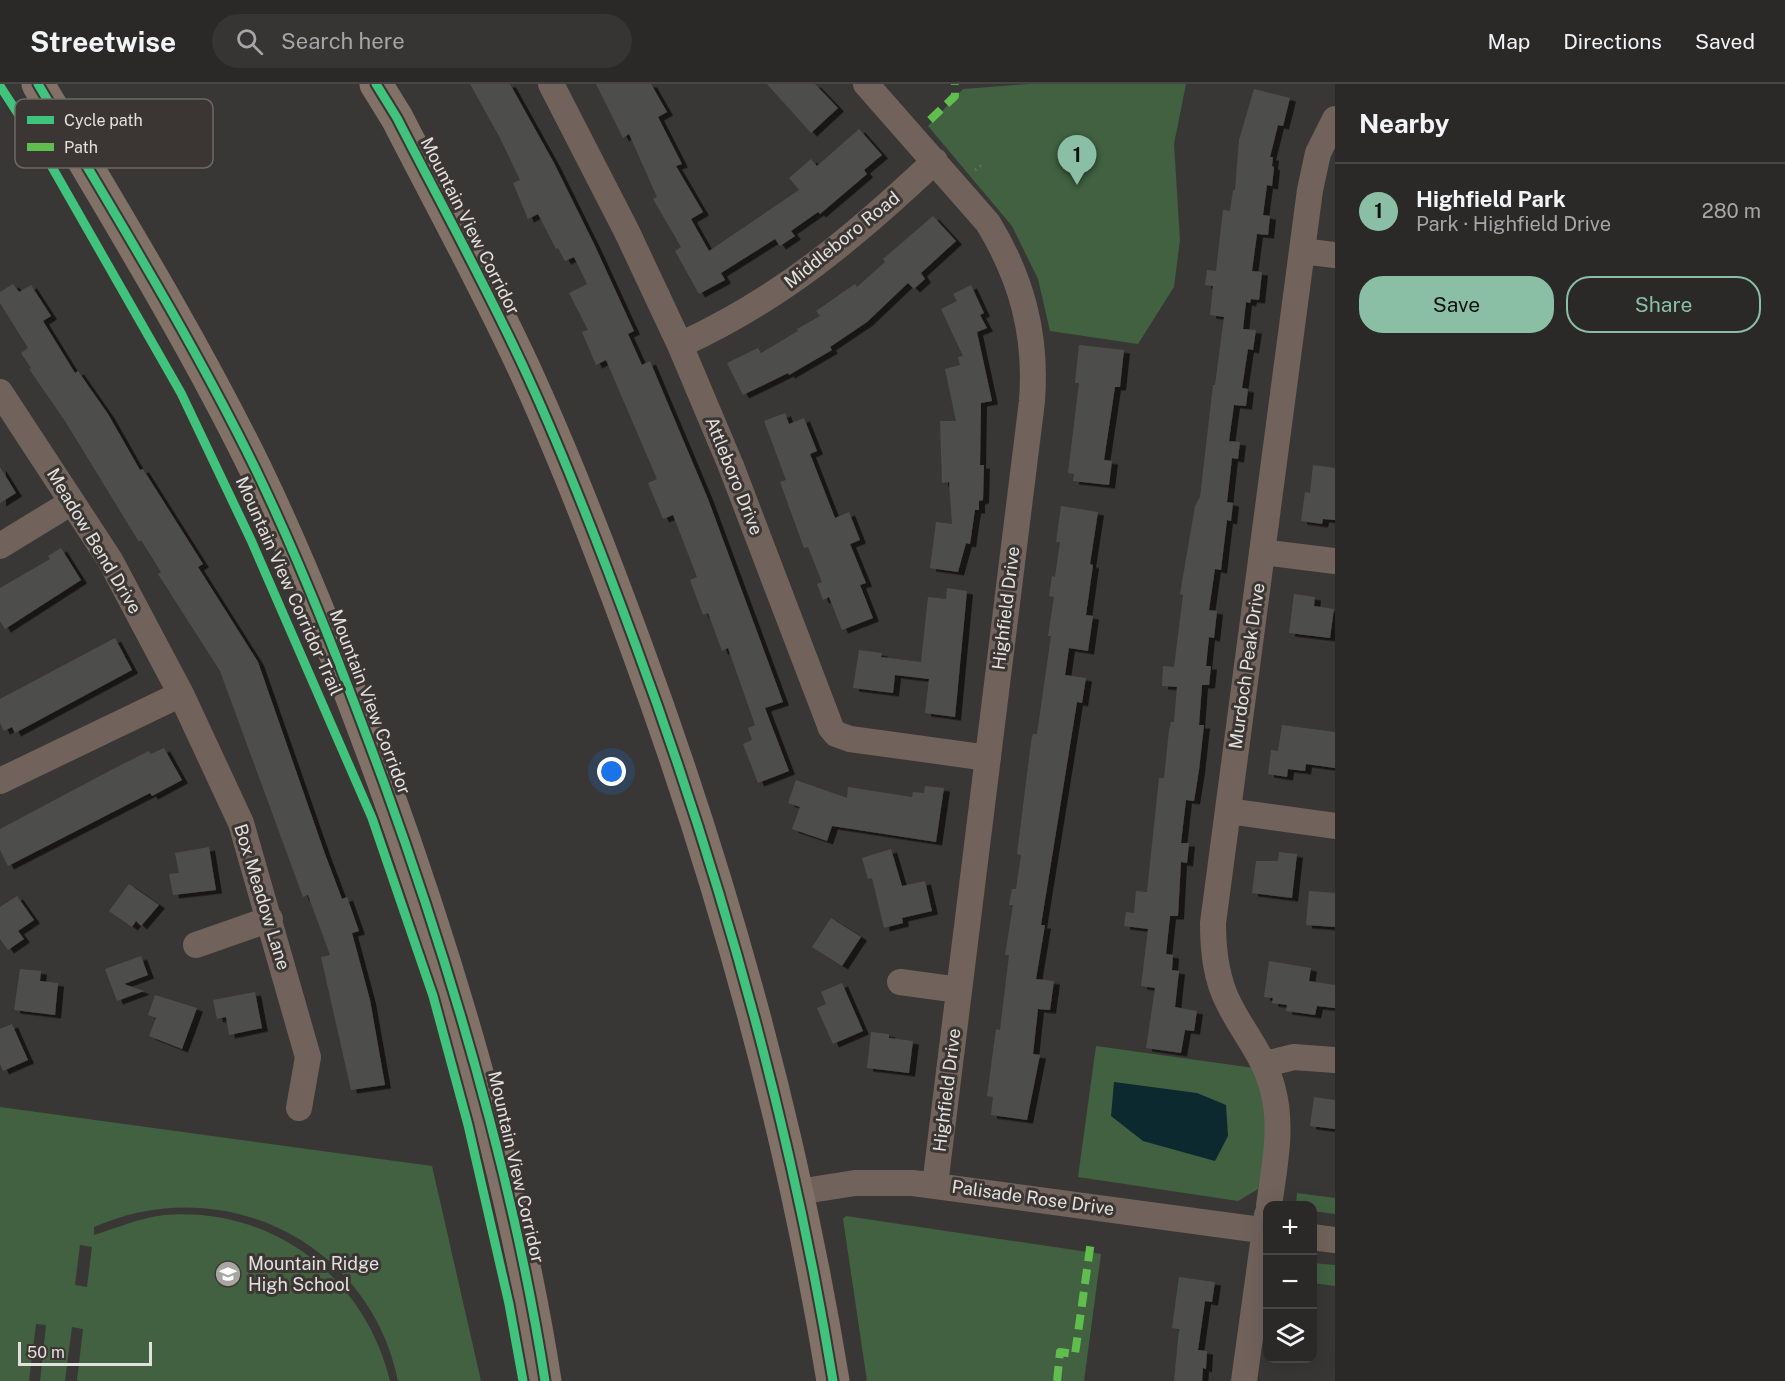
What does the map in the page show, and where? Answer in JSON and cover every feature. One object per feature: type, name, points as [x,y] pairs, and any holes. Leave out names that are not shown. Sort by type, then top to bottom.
[{"type":"highway","name":"Mountain View Corridor","points":[[38,84],[47,99]]},
{"type":"highway","name":"Mountain View Corridor","points":[[376,84],[397,118],[528,377],[603,556],[675,754],[747,983],[798,1192],[833,1381]]},
{"type":"highway","name":"Mountain View Corridor","points":[[88,168],[180,323],[256,471],[308,587],[356,709],[422,890],[496,1142],[544,1381]]},
{"type":"street","name":"Attleboro Drive","points":[[551,84],[627,232],[680,345],[731,466],[831,728],[836,734],[850,739],[988,758]]},
{"type":"street","name":"Highfield Drive","points":[[866,84],[988,223],[1001,245],[1022,294],[1033,346],[1032,401],[935,1185]]},
{"type":"street","name":"Murdoch Peak Drive","points":[[1269,1201],[1278,1122],[1274,1090],[1265,1064],[1229,1005],[1217,974],[1213,923],[1314,166],[1323,141],[1335,119]]},
{"type":"street","name":"Middleboro Road","points":[[680,345],[749,310],[819,264],[934,161]]},
{"type":"street","points":[[1302,251],[1335,255]]},
{"type":"street","name":"Meadow Bend Drive","points":[[0,392],[110,560],[181,694]]},
{"type":"street","points":[[0,546],[72,502]]},
{"type":"street","points":[[1262,552],[1335,561]]},
{"type":"street","points":[[0,781],[181,694]]},
{"type":"street","name":"Box Meadow Lane","points":[[181,694],[241,823],[270,919],[308,1057],[298,1108]]},
{"type":"street","points":[[1227,811],[1335,826]]},
{"type":"street","points":[[196,945],[270,919]]},
{"type":"street","points":[[900,982],[959,990]]},
{"type":"street","points":[[1265,1064],[1294,1057],[1335,1060]]},
{"type":"street","name":"Palisade Rose Drive","points":[[798,1192],[875,1182],[935,1185],[1263,1220]]},
{"type":"street","points":[[1317,1238],[1335,1240]]},
{"type":"street","name":"Murdoch Peak Drive","points":[[1244,1381],[1263,1248]]},
{"type":"path","points":[[975,170],[982,165]]},
{"type":"green space","points":[[1029,84],[1186,84],[1174,144],[1180,240],[1174,287],[1138,344],[1050,331],[1038,279],[1012,226],[928,126],[963,89]]},
{"type":"green space","points":[[1096,1046],[1254,1068],[1266,1109],[1266,1150],[1258,1189],[1238,1201],[1078,1177]]},
{"type":"green space","name":"Mountain Ridge High School","points":[[0,1107],[432,1166],[481,1381],[398,1381],[382,1332],[357,1290],[323,1256],[284,1230],[239,1214],[192,1207],[143,1212],[94,1227],[94,1235],[155,1216],[204,1215],[241,1223],[276,1236],[308,1256],[336,1280],[359,1310],[378,1344],[390,1381],[77,1381],[83,1329],[72,1327],[65,1381],[40,1381],[46,1325],[36,1324],[29,1381],[0,1381]],"holes":[[[80,1245],[92,1247],[87,1287],[75,1285]]]},
{"type":"green space","points":[[1297,1193],[1335,1198],[1335,1214],[1317,1212],[1317,1201],[1296,1201]]},
{"type":"green space","points":[[846,1216],[1101,1254],[1084,1381],[867,1381],[843,1219]]},
{"type":"green space","points":[[1317,1263],[1335,1265],[1335,1286],[1317,1284]]},
{"type":"water","points":[[1114,1082],[1197,1093],[1226,1105],[1228,1136],[1215,1161],[1143,1141],[1111,1116]]},
{"type":"building","points":[[470,84],[510,84],[554,163],[595,246],[634,331],[628,334],[642,365],[650,361],[708,499],[783,702],[765,708],[789,771],[758,783],[743,744],[752,740],[748,728],[755,725],[728,648],[722,651],[708,613],[703,615],[690,580],[697,577],[673,515],[663,519],[648,483],[657,479],[606,360],[596,365],[582,332],[588,330],[569,293],[587,284],[574,257],[565,261],[558,248],[556,249],[538,214],[528,219],[513,183],[520,180]]},
{"type":"building","points":[[596,84],[651,84],[667,112],[658,117],[682,164],[676,166],[703,212],[691,219],[709,251],[799,190],[789,178],[811,159],[817,166],[859,129],[882,155],[864,170],[867,174],[820,214],[818,212],[791,231],[795,236],[780,246],[775,239],[721,273],[725,280],[699,294],[675,251],[681,247],[653,199],[657,197],[629,134],[623,138]]},
{"type":"building","points":[[767,84],[815,84],[838,108],[811,133]]},
{"type":"building","points":[[1254,89],[1290,98],[1283,126],[1278,125],[1270,157],[1273,157],[1272,166],[1274,167],[1272,186],[1267,185],[1263,215],[1270,216],[1268,235],[1257,234],[1252,271],[1262,272],[1259,300],[1251,299],[1250,303],[1246,302],[1243,329],[1256,330],[1253,350],[1248,349],[1242,388],[1248,389],[1246,406],[1234,405],[1229,441],[1240,442],[1238,459],[1232,458],[1227,502],[1233,503],[1231,521],[1227,520],[1221,570],[1215,569],[1209,610],[1217,611],[1214,638],[1209,637],[1206,666],[1211,666],[1209,685],[1202,685],[1199,725],[1204,725],[1194,801],[1186,800],[1181,843],[1189,843],[1187,863],[1181,862],[1178,916],[1170,916],[1166,954],[1173,955],[1172,970],[1179,971],[1175,1007],[1197,1011],[1194,1031],[1185,1030],[1181,1053],[1146,1048],[1155,988],[1141,986],[1148,929],[1124,926],[1126,912],[1134,913],[1136,891],[1147,892],[1159,778],[1164,778],[1169,730],[1171,722],[1174,722],[1177,687],[1162,686],[1163,666],[1174,667],[1183,595],[1180,594],[1195,506],[1200,497],[1213,385],[1215,385],[1224,317],[1210,315],[1213,286],[1205,285],[1207,270],[1216,271],[1223,210],[1230,211],[1233,190],[1235,190],[1239,140]]},
{"type":"building","points":[[933,216],[956,241],[921,273],[925,279],[914,289],[908,283],[867,322],[830,347],[832,350],[789,375],[788,373],[743,395],[727,363],[758,348],[761,353],[820,316],[816,311],[855,284],[857,287],[885,262],[883,259]]},
{"type":"building","points":[[13,284],[19,292],[31,285],[51,316],[43,321],[75,373],[78,371],[108,414],[140,470],[143,469],[203,564],[198,567],[258,662],[325,854],[342,899],[347,897],[359,931],[352,933],[370,1000],[385,1085],[351,1090],[321,957],[330,955],[308,895],[303,897],[220,671],[158,574],[161,572],[141,540],[139,542],[65,421],[29,369],[31,368],[21,353],[28,348],[0,303],[0,292]]},
{"type":"building","points":[[971,285],[984,313],[980,315],[987,328],[977,332],[992,401],[981,403],[980,465],[984,465],[983,500],[979,501],[979,510],[975,510],[970,544],[966,543],[958,572],[930,568],[936,522],[952,524],[949,482],[942,483],[940,421],[956,421],[945,369],[960,365],[958,357],[963,356],[941,309],[957,301],[953,294]]},
{"type":"building","points":[[1079,345],[1124,350],[1120,387],[1115,387],[1104,460],[1112,461],[1109,485],[1073,481],[1074,474],[1068,473],[1079,383],[1075,383]]},
{"type":"building","points":[[785,413],[789,424],[804,418],[817,451],[810,454],[835,518],[849,512],[860,540],[850,544],[866,583],[860,585],[873,618],[842,630],[829,597],[823,600],[817,584],[822,582],[808,547],[804,548],[780,482],[786,480],[764,421]]},
{"type":"building","points":[[1313,465],[1335,468],[1335,520],[1323,519],[1322,524],[1301,521],[1305,492],[1310,493]]},
{"type":"building","points":[[0,467],[16,493],[0,503]]},
{"type":"building","points":[[1061,506],[1098,512],[1090,564],[1093,565],[1086,615],[1093,616],[1088,651],[1069,648],[1065,675],[1086,678],[1082,703],[1077,702],[1041,925],[1045,925],[1036,979],[1054,981],[1050,1010],[1038,1009],[1033,1054],[1040,1055],[1027,1120],[991,1115],[993,1097],[987,1096],[996,1029],[1000,1030],[1009,955],[1005,955],[1013,905],[1009,905],[1012,889],[1016,889],[1021,855],[1017,854],[1031,742],[1033,734],[1037,734],[1051,636],[1048,636],[1054,597],[1049,596],[1052,576],[1055,577],[1060,542],[1056,542]]},
{"type":"building","points":[[61,548],[81,580],[5,629],[0,621],[0,588],[50,559],[48,556]]},
{"type":"building","points":[[947,588],[967,591],[955,717],[925,713],[929,679],[895,675],[893,693],[853,688],[859,650],[882,653],[881,657],[921,662],[928,597],[946,599]]},
{"type":"building","points":[[1294,594],[1315,597],[1314,606],[1334,609],[1330,638],[1289,633]]},
{"type":"building","points":[[115,638],[132,670],[15,733],[12,727],[4,731],[0,723],[0,699]]},
{"type":"building","points":[[1282,725],[1335,732],[1335,768],[1306,764],[1305,771],[1288,769],[1287,777],[1268,774],[1271,750],[1278,751]]},
{"type":"building","points":[[164,748],[182,780],[152,796],[150,793],[8,866],[0,850],[0,829],[149,751],[151,754]]},
{"type":"building","points":[[796,780],[847,798],[848,787],[912,797],[913,792],[924,793],[925,786],[944,788],[936,842],[832,826],[827,841],[792,829],[800,807],[788,803]]},
{"type":"building","points":[[209,847],[216,890],[173,895],[169,874],[179,873],[175,853]]},
{"type":"building","points":[[891,849],[902,886],[925,881],[932,911],[902,918],[903,923],[884,928],[872,878],[868,879],[862,858]]},
{"type":"building","points":[[1279,852],[1297,854],[1292,898],[1252,893],[1256,861],[1278,861]]},
{"type":"building","points":[[129,884],[159,905],[141,926],[136,921],[132,927],[109,911]]},
{"type":"building","points":[[1309,891],[1335,893],[1335,927],[1306,925]]},
{"type":"building","points":[[17,896],[34,920],[18,931],[24,939],[8,950],[0,939],[0,907]]},
{"type":"building","points":[[831,918],[861,937],[842,966],[812,947]]},
{"type":"building","points":[[141,956],[148,975],[124,984],[144,991],[117,1001],[105,969]]},
{"type":"building","points":[[1269,961],[1311,968],[1309,981],[1335,985],[1335,1008],[1317,1006],[1315,1015],[1286,1011],[1287,1005],[1272,1003],[1273,998],[1264,997]]},
{"type":"building","points":[[20,969],[41,971],[40,981],[58,983],[55,1015],[14,1010]]},
{"type":"building","points":[[842,983],[863,1031],[833,1044],[817,1008],[826,1004],[821,992]]},
{"type":"building","points":[[255,992],[262,1028],[229,1035],[226,1017],[217,1019],[213,1000]]},
{"type":"building","points":[[155,995],[197,1008],[182,1049],[149,1036],[156,1018],[148,1015]]},
{"type":"building","points":[[12,1024],[28,1060],[3,1071],[0,1064],[0,1029]]},
{"type":"building","points":[[871,1032],[889,1034],[889,1038],[913,1041],[909,1073],[867,1068]]},
{"type":"building","points":[[1314,1097],[1335,1100],[1335,1129],[1310,1126]]},
{"type":"building","points":[[1179,1277],[1215,1282],[1212,1302],[1205,1301],[1198,1350],[1207,1351],[1206,1369],[1203,1368],[1202,1381],[1174,1381],[1179,1329],[1172,1328]]},
{"type":"marked path","points":[[930,120],[955,96],[955,84]]},
{"type":"marked path","points":[[1057,1381],[1060,1352],[1075,1354],[1091,1241]]},
{"type":"cycle path","name":"Mountain View Corridor Trail","points":[[38,84],[47,99]]},
{"type":"cycle path","points":[[376,84],[397,118],[464,247],[528,377],[598,545],[668,736],[726,917],[776,1101],[816,1287],[833,1381]]},
{"type":"cycle path","name":"Mountain View Corridor Trail","points":[[0,86],[15,109]]},
{"type":"cycle path","name":"Mountain View Corridor Trail","points":[[53,168],[181,393],[251,540],[372,818],[433,996],[468,1125],[509,1304],[523,1381]]},
{"type":"cycle path","name":"Mountain View Corridor Trail","points":[[88,168],[205,371],[256,470],[308,586],[384,783],[434,930],[479,1078],[516,1229],[545,1381]]},
{"type":"place","name":"Highfield Park","points":[[1077,185]]},
{"type":"place","name":"Mountain Ridge High School","points":[[228,1274]]}]
